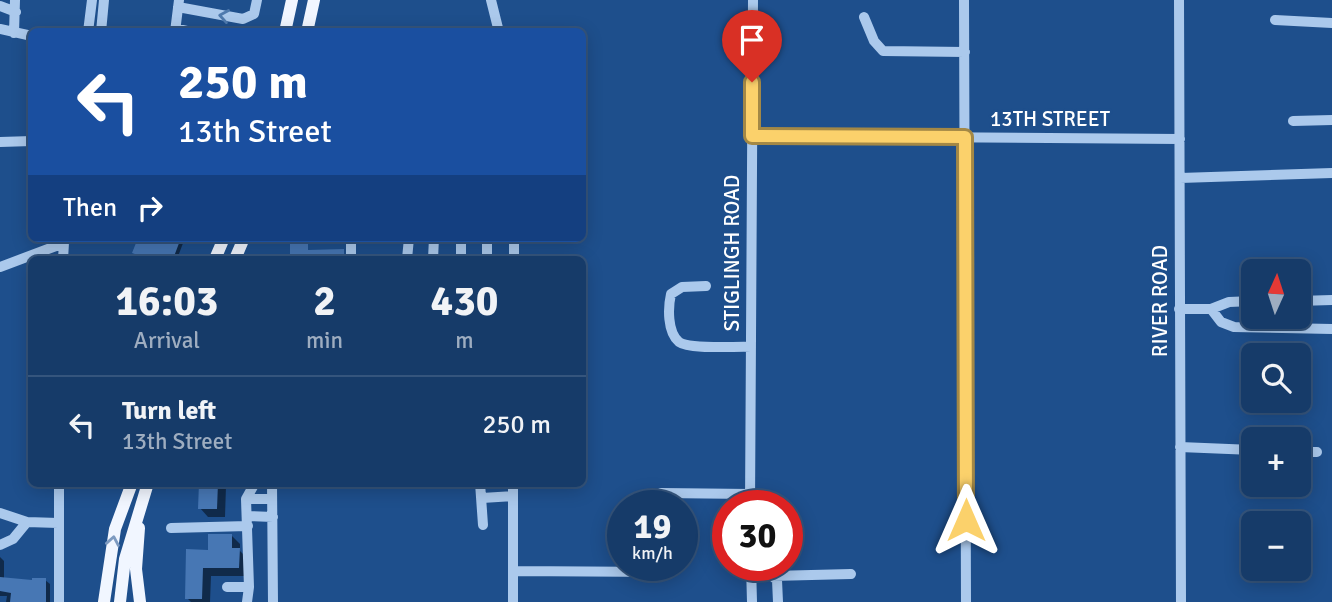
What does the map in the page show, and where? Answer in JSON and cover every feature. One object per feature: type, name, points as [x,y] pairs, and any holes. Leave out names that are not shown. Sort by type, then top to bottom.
[{"type":"main road","points":[[286,28],[292,0]]},
{"type":"main road","points":[[308,28],[314,0]]},
{"type":"main road","points":[[104,602],[115,529],[131,487]]},
{"type":"main road","points":[[121,602],[125,559],[146,487]]},
{"type":"main road","points":[[140,602],[137,587],[137,550],[143,496]]},
{"type":"street","points":[[88,28],[92,0]]},
{"type":"street","points":[[101,28],[104,0]]},
{"type":"street","points":[[175,28],[179,4],[243,19],[254,14],[257,0]]},
{"type":"street","points":[[491,0],[498,28]]},
{"type":"street","name":"STIGLINGH ROAD","points":[[750,490],[753,0]]},
{"type":"street","points":[[964,0],[966,602]]},
{"type":"street","name":"RIVER ROAD","points":[[1179,0],[1181,602]]},
{"type":"street","points":[[0,6],[16,3],[14,33]]},
{"type":"street","points":[[864,17],[874,41],[883,51],[965,52]]},
{"type":"street","points":[[1275,20],[1332,23]]},
{"type":"street","points":[[0,29],[28,35]]},
{"type":"street","points":[[1293,121],[1332,120]]},
{"type":"street","name":"13TH STREET","points":[[752,136],[1180,139]]},
{"type":"street","points":[[0,142],[28,141]]},
{"type":"street","points":[[1180,178],[1332,173]]},
{"type":"street","points":[[0,267],[61,242]]},
{"type":"street","points":[[706,286],[682,287],[670,296],[670,324],[677,339],[688,345],[751,347]]},
{"type":"street","points":[[1311,300],[1332,300]]},
{"type":"street","points":[[1179,309],[1211,309],[1229,302],[1241,302]]},
{"type":"street","points":[[1211,309],[1221,322],[1234,327],[1332,329]]},
{"type":"street","points":[[1180,447],[1241,450]]},
{"type":"street","points":[[1311,452],[1317,452]]},
{"type":"street","points":[[59,487],[59,602]]},
{"type":"street","points":[[247,602],[249,587],[246,499],[253,487]]},
{"type":"street","points":[[272,487],[273,602]]},
{"type":"street","points":[[481,487],[482,525]]},
{"type":"street","points":[[513,487],[513,602]]},
{"type":"street","points":[[482,498],[513,496]]},
{"type":"street","points":[[246,499],[272,499]]},
{"type":"street","points":[[0,513],[27,522],[58,523]]},
{"type":"street","points":[[171,528],[273,516]]},
{"type":"street","points":[[0,545],[13,539],[27,522]]},
{"type":"street","points":[[513,571],[607,572]]},
{"type":"street","points":[[803,575],[851,574]]},
{"type":"street","points":[[751,581],[752,602]]},
{"type":"street","points":[[777,581],[778,602]]},
{"type":"street","points":[[227,587],[249,587]]},
{"type":"building","points":[[136,242],[179,242],[174,256],[140,256],[132,253]]},
{"type":"building","points":[[308,242],[308,250],[344,249],[344,256],[290,256],[290,243]]},
{"type":"building","points":[[199,487],[218,487],[217,509],[198,509]]},
{"type":"building","points":[[208,534],[232,534],[232,548],[240,548],[239,568],[203,568],[202,599],[185,599],[186,549],[208,550]]},
{"type":"building","points":[[0,577],[32,580],[46,578],[46,602],[10,602],[11,593],[0,591]]},
{"type":"route","points":[[752,82],[752,136],[965,137],[966,520]]}]
